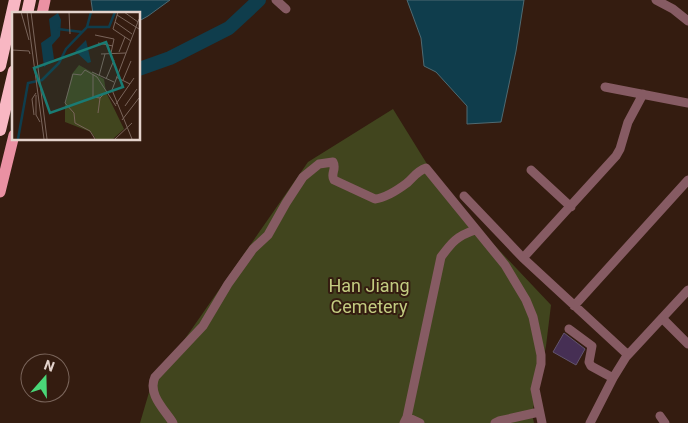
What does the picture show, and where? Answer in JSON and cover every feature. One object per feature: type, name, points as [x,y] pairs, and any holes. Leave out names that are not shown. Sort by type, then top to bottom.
[{"type":"highway","points":[[0,66],[12,16]]},
{"type":"highway","points":[[0,130],[12,80]]},
{"type":"main road","points":[[0,192],[13,140]]},
{"type":"street","points":[[276,0],[286,9]]},
{"type":"street","points":[[656,0],[674,9],[688,21]]},
{"type":"street","points":[[605,87],[688,103]]},
{"type":"street","points":[[523,258],[616,156],[622,145],[626,128],[643,94]]},
{"type":"street","points":[[173,423],[155,396],[152,384],[155,377],[203,326],[228,284],[253,249],[268,235],[298,183],[312,168],[319,164],[332,162],[335,166],[332,176],[334,180],[375,199],[401,187],[418,171],[426,168],[505,265],[533,317],[541,364],[535,389],[542,423]]},
{"type":"street","points":[[531,170],[571,207]]},
{"type":"street","points":[[574,306],[688,180]]},
{"type":"street","points":[[464,196],[523,258],[628,355]]},
{"type":"street","points":[[420,423],[406,420],[441,258],[453,241],[462,234],[475,230]]},
{"type":"street","points":[[590,423],[613,378],[628,355],[688,290]]},
{"type":"street","points":[[662,318],[688,344]]},
{"type":"street","points":[[570,329],[592,346],[590,366],[613,378]]},
{"type":"street","points":[[495,423],[540,412]]},
{"type":"green space","name":"Han Jiang Cemetery","points":[[393,109],[445,193],[551,305],[546,346],[532,414],[534,423],[140,423],[150,389],[308,162]]},
{"type":"water","points":[[91,0],[170,0],[140,20],[140,12],[93,12]]},
{"type":"water","points":[[407,0],[524,0],[516,51],[501,122],[467,124],[467,106],[436,72],[424,66],[421,38]]},
{"type":"building","points":[[564,333],[585,349],[576,365],[553,352]]},
{"type":"waterway","points":[[140,69],[170,58],[229,28],[259,0]]}]
